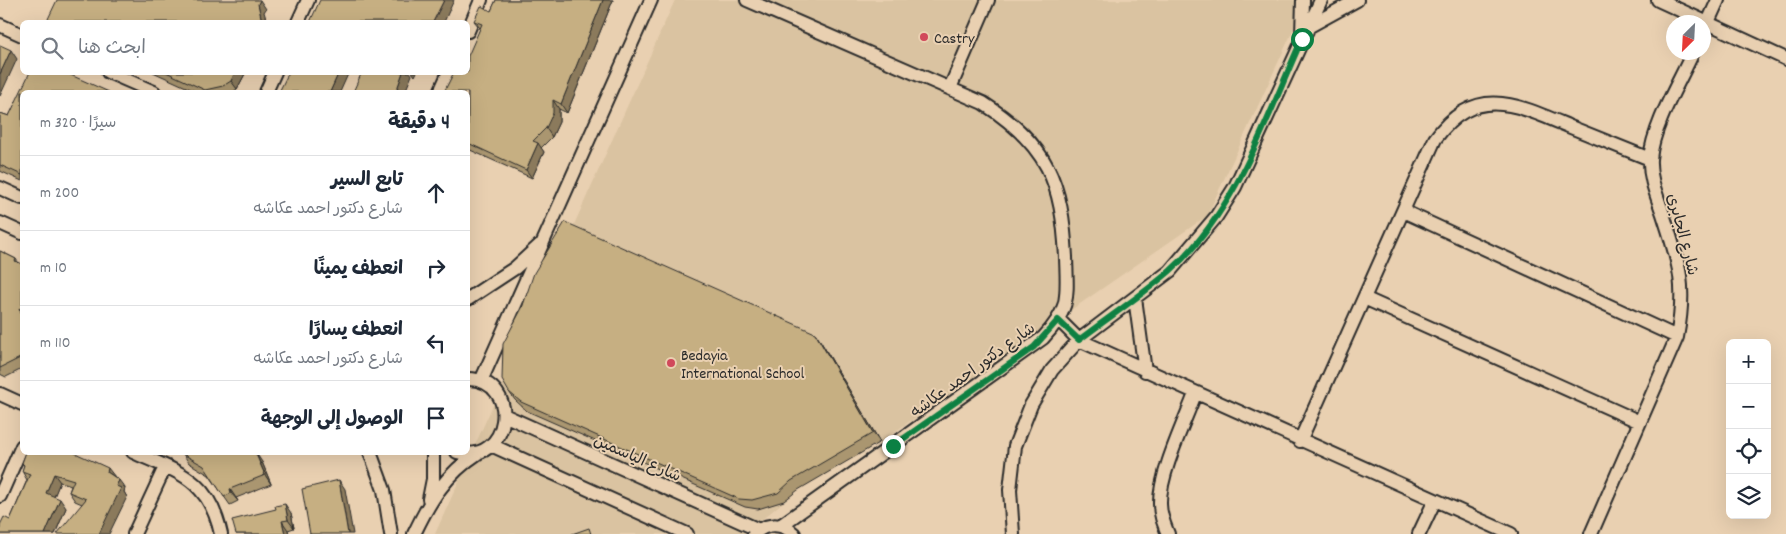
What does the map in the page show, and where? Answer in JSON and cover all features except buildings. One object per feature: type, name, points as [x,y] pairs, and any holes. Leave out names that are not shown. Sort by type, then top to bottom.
[{"type":"street","points":[[299,20],[308,0]]},
{"type":"street","points":[[470,26],[481,0]]},
{"type":"street","points":[[481,381],[651,0]]},
{"type":"street","name":"شارع دكتور احمد عكاشه","points":[[747,0],[984,103],[1008,119],[1029,139],[1046,163],[1057,190],[1064,218],[1067,301],[1058,320],[1034,347],[780,526]]},
{"type":"street","points":[[950,88],[988,0]]},
{"type":"street","points":[[1302,39],[1303,0]]},
{"type":"street","points":[[1013,534],[1010,490],[1015,446],[1030,405],[1052,370],[1079,340],[1170,271],[1194,245],[1235,187],[1321,0]]},
{"type":"street","points":[[1308,26],[1357,0]]},
{"type":"street","points":[[1658,0],[1684,15]]},
{"type":"street","points":[[1711,15],[1718,0]]},
{"type":"street","points":[[0,26],[20,34]]},
{"type":"street","points":[[1711,29],[1786,59]]},
{"type":"street","name":"شارع الجابرى","points":[[1590,534],[1677,337],[1682,308],[1682,278],[1652,178],[1650,159],[1659,126],[1689,60]]},
{"type":"street","points":[[115,75],[149,90]]},
{"type":"street","points":[[267,90],[274,75]]},
{"type":"street","points":[[441,90],[448,75]]},
{"type":"street","points":[[1300,441],[1435,139],[1443,128],[1464,112],[1483,105],[1504,103],[1517,105],[1650,159]]},
{"type":"street","points":[[0,188],[20,197]]},
{"type":"street","points":[[1403,212],[1677,337]]},
{"type":"street","points":[[0,223],[20,232]]},
{"type":"street","points":[[470,299],[515,268],[543,242]]},
{"type":"street","points":[[1135,298],[1145,371]]},
{"type":"street","points":[[1364,298],[1640,422]]},
{"type":"street","points":[[1058,320],[1079,340],[1195,394],[1510,534]]},
{"type":"street","points":[[414,534],[428,504],[443,482],[455,470],[486,448],[501,432],[504,415],[500,398],[489,386],[481,381],[470,379]]},
{"type":"street","points":[[0,394],[20,403]]},
{"type":"street","points":[[1168,534],[1160,504],[1162,485],[1195,394]]},
{"type":"street","name":"شارع الياسمين","points":[[504,415],[756,532]]},
{"type":"street","points":[[470,454],[486,448],[687,534]]},
{"type":"street","points":[[0,496],[20,451]]},
{"type":"street","points":[[139,455],[197,485],[208,498],[217,514],[221,534]]},
{"type":"street","points":[[371,455],[384,490],[391,534]]},
{"type":"street","points":[[428,504],[433,479],[433,455]]},
{"type":"street","points":[[134,534],[165,467]]},
{"type":"street","points":[[1419,534],[1435,500]]},
{"type":"street","points":[[756,532],[769,525],[780,526],[794,534]]},
{"type":"shaded area","points":[[675,0],[1307,0],[1207,216],[880,442],[798,490],[744,534],[435,534]]},
{"type":"place","name":"Castry","points":[[924,37]]},
{"type":"place","name":"Bedayia International School","points":[[671,363]]},
{"type":"route","points":[[893,446],[1034,347],[1058,320],[1079,340],[1170,271],[1216,217],[1235,187],[1302,39]]}]
